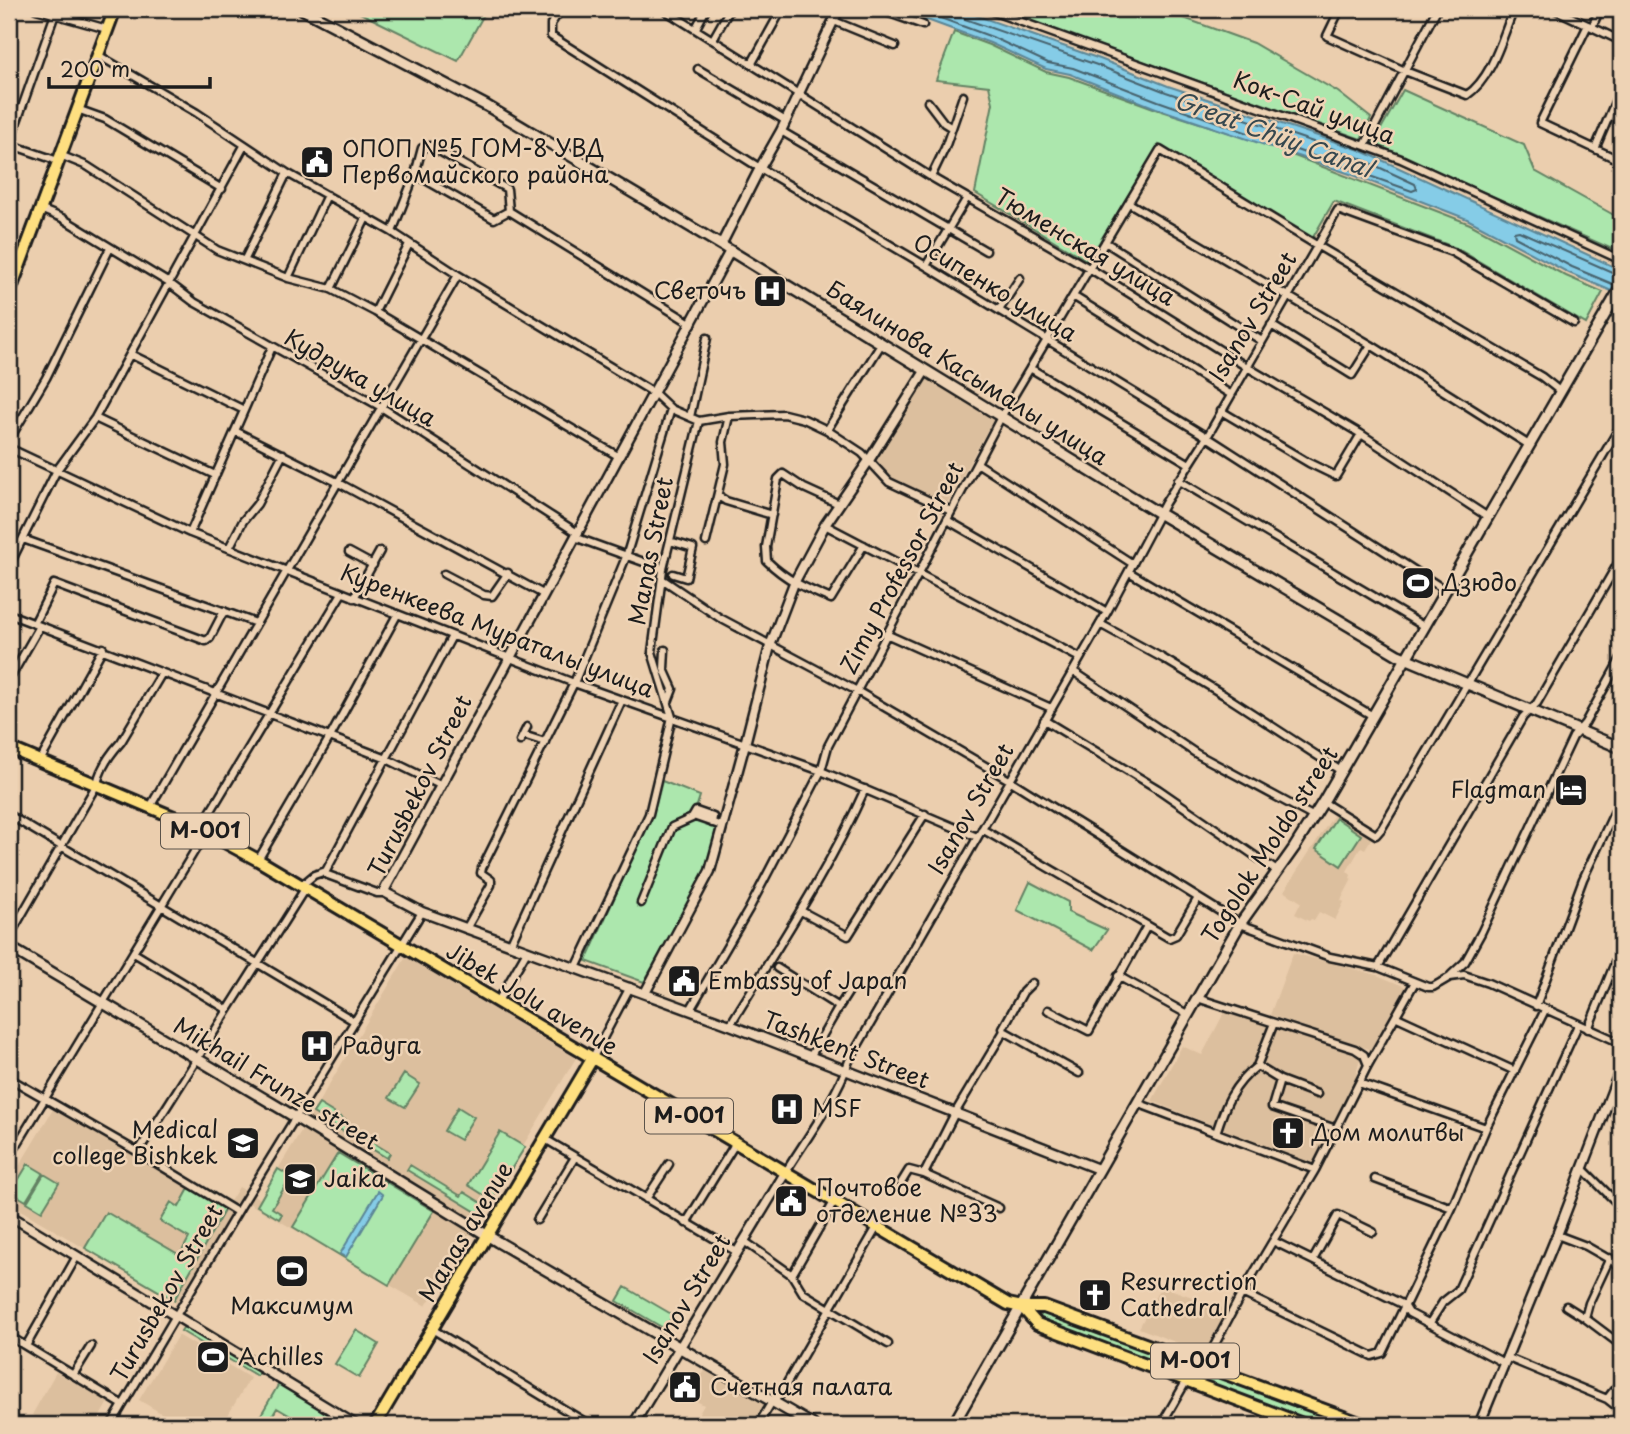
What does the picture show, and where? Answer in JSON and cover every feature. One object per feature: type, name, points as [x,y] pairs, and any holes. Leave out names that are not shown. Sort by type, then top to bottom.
[{"type":"main road","points":[[9,294],[115,9]]},
{"type":"main road","name":"Баялинова Касымалы улица","points":[[302,9],[487,106],[726,248],[1160,514],[1406,658],[1621,748]]},
{"type":"main road","name":"Togolok Moldo street","points":[[953,1425],[1187,1014],[1240,925],[1323,802],[1621,287]]},
{"type":"main road","name":"Jibek Jolu avenue","points":[[9,748],[150,807],[258,860],[1008,1304],[1044,1307],[1204,1364],[1349,1422],[1365,1425]]},
{"type":"main road","name":"Mikhail Frunze street","points":[[9,947],[295,1116],[488,1236],[813,1425]]},
{"type":"main road","name":"Manas avenue","points":[[375,1425],[592,1059]]},
{"type":"main road","name":"Jibek Jolu avenue","points":[[1022,1307],[1037,1324],[1305,1425]]},
{"type":"street","points":[[36,9],[107,29]]},
{"type":"street","name":"Осипенко улица","points":[[561,9],[551,24],[551,36],[760,168],[1207,437],[1445,590]]},
{"type":"street","name":"Тюменская улица","points":[[663,9],[931,177],[1090,268],[1247,367],[1361,434],[1488,517]]},
{"type":"street","points":[[695,28],[706,9]]},
{"type":"street","points":[[713,39],[730,9]]},
{"type":"street","points":[[752,63],[782,9]]},
{"type":"street","points":[[653,393],[692,324],[760,168],[786,121],[839,9]]},
{"type":"street","points":[[878,9],[923,25]]},
{"type":"street","name":"Кок-Сай улица","points":[[986,9],[1365,145],[1484,196],[1621,260]]},
{"type":"street","points":[[1340,9],[1327,36],[1467,95],[1477,88],[1485,76],[1514,9]]},
{"type":"street","points":[[1365,145],[1437,9]]},
{"type":"street","points":[[1554,9],[1621,41]]},
{"type":"street","points":[[1601,9],[1539,123],[1621,161]]},
{"type":"street","points":[[55,14],[9,144],[87,166],[217,250],[288,278],[331,289],[375,312],[618,456]]},
{"type":"street","points":[[834,21],[895,46]]},
{"type":"street","points":[[98,55],[197,113],[287,173],[392,232],[653,393],[671,409],[699,421],[729,416],[783,414],[804,419],[827,430],[862,453],[889,482],[951,511]]},
{"type":"street","points":[[698,69],[786,121]]},
{"type":"street","points":[[1595,149],[1621,88]]},
{"type":"street","points":[[931,177],[963,96]]},
{"type":"street","points":[[928,102],[944,123],[952,128]]},
{"type":"street","points":[[1613,108],[1621,111]]},
{"type":"street","points":[[78,110],[105,119],[222,189]]},
{"type":"street","points":[[781,131],[986,251]]},
{"type":"street","points":[[9,566],[57,470],[95,418],[244,146]]},
{"type":"street","points":[[392,232],[415,174],[422,148],[430,146],[507,189],[509,211]]},
{"type":"street","name":"Zimy Professor Street","points":[[690,1010],[749,909],[821,771],[828,746],[1001,417],[1160,150],[1318,246]]},
{"type":"street","points":[[245,259],[287,173]]},
{"type":"street","points":[[415,174],[494,219],[509,211]]},
{"type":"street","points":[[288,278],[327,195]]},
{"type":"street","points":[[926,266],[967,198]]},
{"type":"street","points":[[1129,203],[1371,345],[1529,445]]},
{"type":"street","name":"Кудрука улица","points":[[40,209],[62,218],[194,302],[381,407],[576,532],[580,539],[663,569]]},
{"type":"street","name":"Isanov Street","points":[[634,1425],[845,1072],[855,1050],[1107,612],[1178,480],[1207,437],[1338,210],[1452,251],[1574,323]]},
{"type":"street","points":[[509,211],[692,324]]},
{"type":"street","points":[[331,289],[366,218]]},
{"type":"street","points":[[1105,242],[1262,341]]},
{"type":"street","points":[[375,312],[409,244]]},
{"type":"street","points":[[1318,246],[1542,377],[1560,392]]},
{"type":"street","points":[[9,440],[46,378],[110,248]]},
{"type":"street","points":[[150,807],[458,275]]},
{"type":"street","points":[[999,310],[1020,278]]},
{"type":"street","points":[[1073,296],[1230,394]]},
{"type":"street","points":[[1271,325],[1352,376],[1371,345]]},
{"type":"street","points":[[690,417],[707,338]]},
{"type":"street","points":[[827,430],[882,343]]},
{"type":"street","points":[[190,533],[272,347]]},
{"type":"street","points":[[130,354],[244,410]]},
{"type":"street","points":[[1030,368],[1188,463]]},
{"type":"street","points":[[645,993],[710,871],[770,646],[793,583],[825,524],[925,371]]},
{"type":"street","name":"Turusbekov Street","points":[[111,1425],[295,1116],[422,912],[386,893],[385,889],[653,393]]},
{"type":"street","points":[[466,929],[491,885],[491,880],[481,873],[482,868],[574,683],[626,557],[671,409]]},
{"type":"street","points":[[1221,411],[1336,476],[1361,434]]},
{"type":"street","points":[[706,542],[725,464],[723,442],[729,416]]},
{"type":"street","points":[[95,418],[215,475]]},
{"type":"street","name":"Manas Street","points":[[576,968],[649,814],[672,717],[652,652],[663,569],[699,421]]},
{"type":"street","points":[[1323,802],[1376,835],[1469,684],[1621,425]]},
{"type":"street","points":[[235,431],[337,482],[543,594]]},
{"type":"street","name":"Куренкеева Мураталы улица","points":[[9,447],[190,533],[574,683],[821,771],[977,837]]},
{"type":"street","points":[[229,548],[243,521],[257,504],[283,454]]},
{"type":"street","points":[[977,463],[1133,564]]},
{"type":"street","points":[[839,504],[804,488],[783,474],[778,479],[766,547],[767,561],[793,583],[831,599],[864,545]]},
{"type":"street","points":[[1178,480],[1424,627]]},
{"type":"street","points":[[718,496],[772,515]]},
{"type":"street","points":[[947,520],[1107,612]]},
{"type":"street","points":[[825,524],[1080,658]]},
{"type":"street","points":[[23,539],[256,623]]},
{"type":"street","points":[[670,541],[693,548],[688,576],[685,578],[673,574]]},
{"type":"street","points":[[354,598],[380,551]]},
{"type":"street","points":[[349,552],[373,565]]},
{"type":"street","points":[[1378,967],[1523,717],[1537,703],[1621,558]]},
{"type":"street","points":[[1129,572],[1373,716]]},
{"type":"street","points":[[444,574],[484,595],[492,596],[508,573]]},
{"type":"street","points":[[662,579],[720,618],[857,691],[1011,780],[1240,925],[1330,957],[1378,967],[1433,987],[1465,962],[1573,737],[1621,658]]},
{"type":"street","points":[[9,680],[54,584],[206,640],[210,638],[224,611]]},
{"type":"street","points":[[9,1158],[163,905],[203,831],[342,593]]},
{"type":"street","points":[[9,614],[387,759],[440,785]]},
{"type":"street","points":[[258,860],[397,615]]},
{"type":"street","points":[[1100,624],[1188,673],[1341,771]]},
{"type":"street","points":[[886,634],[1051,708]]},
{"type":"street","points":[[325,874],[452,636]]},
{"type":"street","points":[[40,761],[103,649]]},
{"type":"street","points":[[665,650],[663,665],[673,689],[668,702]]},
{"type":"street","points":[[1073,671],[1198,754],[1314,817]]},
{"type":"street","points":[[9,937],[97,785],[106,764],[162,673]]},
{"type":"street","points":[[510,945],[622,700]]},
{"type":"street","points":[[1044,720],[1157,789],[1277,871]]},
{"type":"street","points":[[527,727],[522,738],[545,742]]},
{"type":"street","points":[[730,1025],[801,911],[846,832],[865,789]]},
{"type":"street","points":[[1536,1006],[1583,879],[1621,798]]},
{"type":"street","points":[[801,911],[848,936],[925,814]]},
{"type":"street","points":[[9,815],[354,1021]]},
{"type":"street","points":[[641,903],[672,827],[694,816],[722,826]]},
{"type":"street","points":[[982,829],[1169,938],[1176,935],[1198,898]]},
{"type":"street","points":[[138,1152],[304,886],[314,875],[325,874],[377,893],[386,893]]},
{"type":"street","name":"Tashkent Street","points":[[422,912],[730,1025],[1098,1169]]},
{"type":"street","points":[[1048,1010],[1089,1031],[1147,926]]},
{"type":"street","points":[[1588,1029],[1621,948]]},
{"type":"street","points":[[497,1003],[527,951]]},
{"type":"street","points":[[134,953],[228,1010]]},
{"type":"street","points":[[777,968],[839,1007]]},
{"type":"street","points":[[1450,976],[1464,975],[1621,1043]]},
{"type":"street","points":[[1118,976],[1187,1014]]},
{"type":"street","points":[[1204,1364],[1242,1293],[1315,1170],[1368,1065],[1415,982]]},
{"type":"street","points":[[924,1174],[1023,992],[1032,983]]},
{"type":"street","points":[[810,1057],[853,985]]},
{"type":"street","points":[[592,1059],[629,987]]},
{"type":"street","points":[[1197,998],[1354,1049],[1364,1055],[1368,1065]]},
{"type":"street","points":[[1242,1293],[1372,1356],[1382,1353],[1452,1208],[1486,1128],[1545,1010]]},
{"type":"street","points":[[1397,1017],[1514,1071]]},
{"type":"street","points":[[1216,1133],[1226,1101],[1246,1074],[1257,1066],[1274,1023]]},
{"type":"street","points":[[1429,1324],[1443,1302],[1458,1290],[1578,1025]]},
{"type":"street","points":[[1004,1031],[1079,1073]]},
{"type":"street","points":[[1257,1066],[1280,1080],[1317,1094]]},
{"type":"street","points":[[1479,1425],[1621,1069]]},
{"type":"street","points":[[9,1078],[237,1212]]},
{"type":"street","points":[[1280,1080],[1272,1107],[1336,1129]]},
{"type":"street","points":[[1359,1083],[1486,1128]]},
{"type":"street","points":[[1136,1103],[1315,1170]]},
{"type":"street","points":[[545,1139],[737,1252]]},
{"type":"street","points":[[686,1223],[735,1144]]},
{"type":"street","points":[[537,1220],[575,1157]]},
{"type":"street","points":[[646,1199],[669,1164]]},
{"type":"street","points":[[1582,1168],[1621,1207]]},
{"type":"street","points":[[901,1183],[909,1170],[924,1174],[999,1208]]},
{"type":"street","points":[[1375,1179],[1452,1208]]},
{"type":"street","points":[[792,1275],[834,1202]]},
{"type":"street","points":[[9,1215],[356,1425]]},
{"type":"street","points":[[1313,1260],[1338,1215],[1373,1232]]},
{"type":"street","points":[[758,1425],[773,1400],[780,1395],[877,1227]]},
{"type":"street","points":[[1557,1235],[1586,1246],[1621,1266]]},
{"type":"street","points":[[744,1241],[792,1275],[803,1293],[888,1344]]},
{"type":"street","points":[[1273,1241],[1404,1305],[1409,1313],[1429,1324],[1505,1360],[1607,1399],[1621,1410]]},
{"type":"street","points":[[26,1346],[77,1256]]},
{"type":"street","points":[[1586,1318],[1589,1303],[1610,1258]]},
{"type":"street","points":[[1566,1306],[1621,1345]]},
{"type":"street","points":[[432,1329],[590,1425]]},
{"type":"street","points":[[9,1336],[123,1405]]},
{"type":"street","points":[[73,1375],[90,1346]]},
{"type":"street","points":[[1161,1425],[1187,1380]]},
{"type":"street","points":[[1607,1399],[1621,1381]]},
{"type":"shaded area","points":[[928,375],[994,418],[946,505],[904,488],[873,461]]},
{"type":"shaded area","points":[[1335,813],[1371,839],[1365,849],[1361,847],[1347,871],[1352,879],[1341,900],[1344,902],[1335,920],[1319,912],[1314,920],[1309,921],[1295,914],[1301,902],[1284,891]]},
{"type":"shaded area","points":[[1293,953],[1377,975],[1408,988],[1375,1051],[1270,1015]]},
{"type":"shaded area","points":[[406,957],[576,1058],[426,1306],[240,1198],[176,1303],[9,1203],[9,1183],[55,1106],[227,1206],[239,1187],[260,1199]]},
{"type":"shaded area","points":[[1225,1011],[1360,1057],[1355,1079],[1313,1165],[1152,1101],[1182,1046],[1202,1055]]},
{"type":"shaded area","points":[[1161,1286],[1229,1310],[1206,1354],[1139,1328]]},
{"type":"shaded area","points":[[178,1335],[250,1378],[222,1425],[181,1425],[139,1400]]},
{"type":"shaded area","points":[[705,1371],[764,1405],[752,1425],[698,1425],[696,1419],[704,1405],[687,1396]]},
{"type":"shaded area","points":[[56,1372],[108,1402],[95,1425],[62,1425],[47,1417],[44,1422],[32,1415]]},
{"type":"green space","points":[[352,9],[487,9],[458,61]]},
{"type":"green space","points":[[996,9],[1159,9],[1253,43],[1338,92],[1371,118],[1361,139]]},
{"type":"green space","points":[[954,32],[1046,72],[1069,77],[1253,140],[1470,224],[1566,276],[1603,292],[1586,324],[1456,248],[1334,201],[1312,239],[1159,145],[1088,261],[975,193],[993,103],[989,86],[936,80]]},
{"type":"green space","points":[[1403,90],[1524,145],[1535,171],[1621,219],[1621,253],[1373,143]]},
{"type":"green space","points":[[662,781],[700,796],[693,818],[719,826],[705,874],[644,982],[586,961],[656,805]]},
{"type":"green space","points":[[1336,818],[1361,835],[1341,866],[1316,849]]},
{"type":"green space","points":[[1030,882],[1068,902],[1068,912],[1107,930],[1093,950],[1017,910]]},
{"type":"green space","points":[[404,1074],[420,1084],[405,1107],[389,1098]]},
{"type":"green space","points":[[319,1104],[347,1121],[344,1125],[390,1153],[387,1158],[313,1113]]},
{"type":"green space","points":[[458,1107],[474,1117],[460,1140],[444,1131]]},
{"type":"green space","points":[[500,1132],[525,1147],[492,1200],[468,1185]]},
{"type":"green space","points":[[338,1153],[434,1211],[389,1285],[293,1227]]},
{"type":"green space","points":[[28,1164],[43,1173],[26,1201],[11,1192]]},
{"type":"green space","points":[[410,1165],[461,1196],[464,1192],[488,1207],[483,1216],[407,1170]]},
{"type":"green space","points":[[278,1169],[288,1175],[287,1183],[272,1208],[282,1214],[279,1219],[257,1206]]},
{"type":"green space","points":[[44,1174],[59,1183],[42,1211],[27,1202]]},
{"type":"green space","points":[[191,1185],[226,1207],[174,1300],[85,1248],[106,1212],[180,1255],[189,1238],[160,1221],[171,1202],[179,1207]]},
{"type":"green space","points":[[625,1287],[673,1315],[665,1329],[617,1301]]},
{"type":"green space","points":[[1044,1309],[1340,1422],[1338,1425],[1317,1425],[1039,1319]]},
{"type":"green space","points":[[185,1325],[261,1371],[257,1376],[181,1331]]},
{"type":"green space","points":[[356,1330],[379,1344],[359,1378],[335,1364]]},
{"type":"green space","points":[[280,1382],[353,1425],[306,1425],[277,1408],[267,1425],[255,1425]]},
{"type":"water","name":"Great Chüy Canal","points":[[897,9],[958,9],[1168,86],[1360,150],[1621,270],[1621,295],[1569,273],[1467,219],[1356,176],[1156,108],[1070,74],[1046,69],[990,43]]},
{"type":"water","points":[[378,1191],[383,1195],[346,1257],[340,1254]]},
{"type":"place","name":"ОПОП №5 ГОМ-8 УВД Первомайского района","points":[[317,162]]},
{"type":"place","name":"Светочъ","points":[[770,291]]},
{"type":"place","name":"Дзюдо","points":[[1418,583]]},
{"type":"place","name":"Flagman","points":[[1571,790]]},
{"type":"place","name":"Embassy of Japan","points":[[684,981]]},
{"type":"place","name":"Радуга","points":[[317,1046]]},
{"type":"place","name":"MSF","points":[[787,1109]]},
{"type":"place","name":"Дом молитвы","points":[[1288,1133]]},
{"type":"place","name":"Medical college Bishkek","points":[[243,1143]]},
{"type":"place","name":"Jaika","points":[[300,1179]]},
{"type":"place","name":"Почтовое отделение №33","points":[[791,1201]]},
{"type":"place","name":"Максимум","points":[[292,1271]]},
{"type":"place","name":"Resurrection Cathedral","points":[[1095,1295]]},
{"type":"place","name":"Achilles","points":[[213,1357]]},
{"type":"place","name":"Счетная палата","points":[[685,1387]]}]
